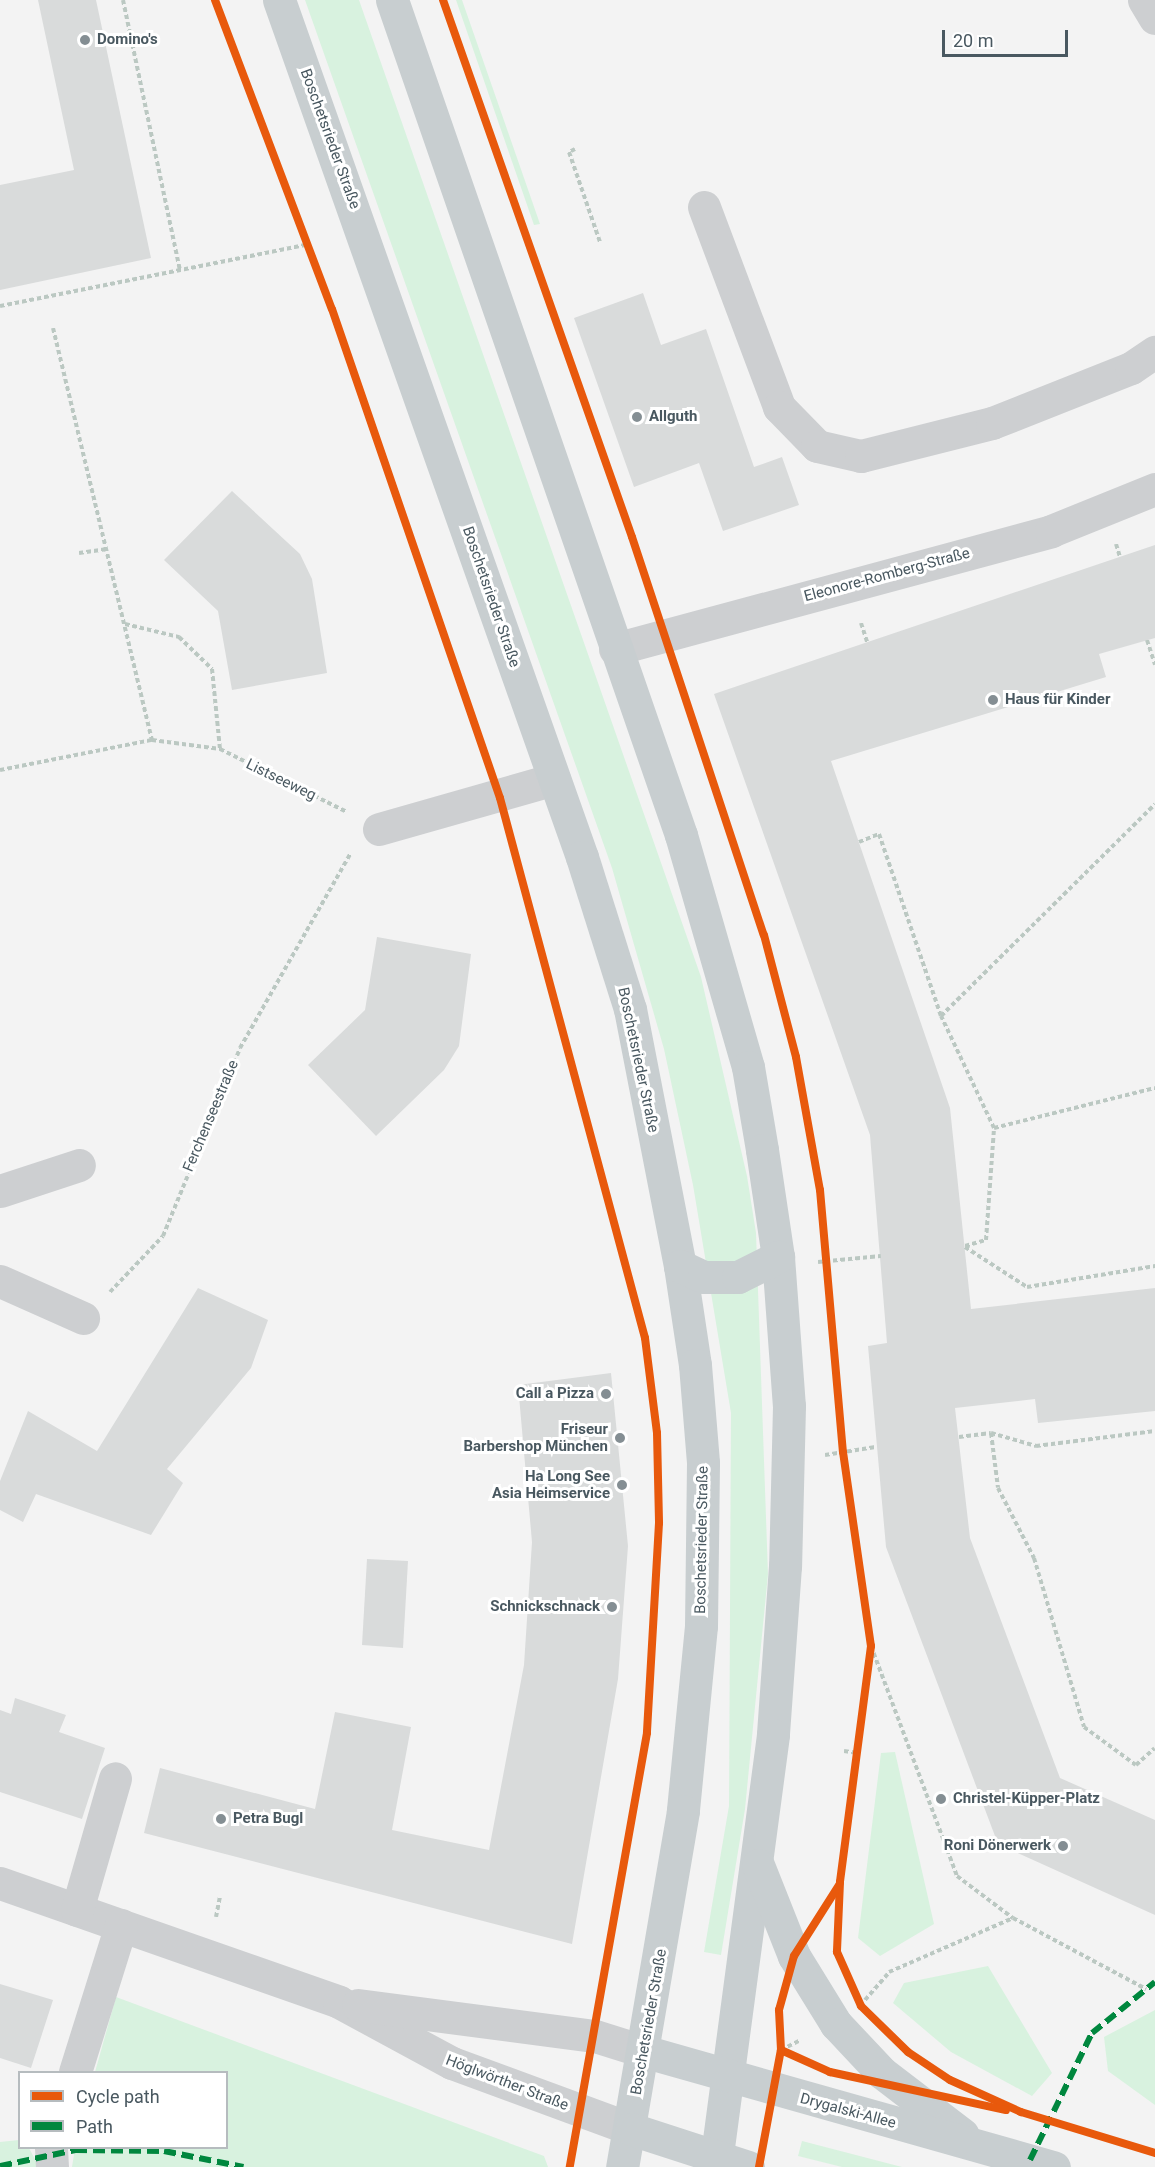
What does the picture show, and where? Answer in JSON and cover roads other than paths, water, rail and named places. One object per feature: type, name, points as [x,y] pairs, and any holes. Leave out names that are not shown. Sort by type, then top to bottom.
[{"type":"main road","name":"Boschetsrieder Straße","points":[[279,0],[554,779],[630,1009],[680,1266],[695,1365],[703,1464],[701,1626],[683,1811],[631,2129],[622,2167]]},
{"type":"main road","points":[[392,0],[681,835],[725,979],[748,1067],[778,1257],[789,1406],[774,1724],[716,2162],[748,2167]]},
{"type":"main road","points":[[680,1266],[704,1277],[738,1277],[778,1257]]},
{"type":"main road","points":[[757,1860],[794,1956],[836,2024],[881,2072],[973,2142]]},
{"type":"main road","name":"Drygalski-Allee","points":[[643,2051],[729,2077],[973,2142],[1054,2167]]},
{"type":"main road","name":"Höglwörther Straße","points":[[631,2129],[716,2162]]},
{"type":"street","points":[[1144,0],[1155,18]]},
{"type":"street","points":[[704,207],[778,407],[817,446],[861,456],[992,423],[1131,368],[1155,352]]},
{"type":"street","name":"Eleonore-Romberg-Straße","points":[[615,649],[1050,531],[1155,489]]},
{"type":"street","points":[[379,829],[554,779]]},
{"type":"street","points":[[0,1191],[79,1166]]},
{"type":"street","points":[[0,1281],[83,1318]]},
{"type":"street","points":[[77,1910],[115,1778]]},
{"type":"street","name":"Höglwörther Straße","points":[[0,1883],[339,2002],[452,2063],[631,2129]]},
{"type":"street","points":[[76,2071],[121,1925]]},
{"type":"street","name":"Höglwörther Straße","points":[[339,2002],[595,2036],[643,2051]]},
{"type":"street","points":[[51,2149],[52,2167]]},
{"type":"place","name":"Domino's","points":[[85,40]]},
{"type":"place","name":"Allguth","points":[[637,417]]},
{"type":"place","name":"Haus für Kinder","points":[[993,700]]},
{"type":"place","name":"Call a Pizza","points":[[606,1394]]},
{"type":"place","name":"Friseur Barbershop München","points":[[620,1438]]},
{"type":"place","name":"Ha Long See Asia Heimservice","points":[[622,1485]]},
{"type":"place","name":"Schnickschnack","points":[[612,1607]]},
{"type":"place","name":"Christel-Küpper-Platz","points":[[941,1799]]},
{"type":"place","name":"Petra Bugl","points":[[221,1819]]},
{"type":"place","name":"Roni Dönerwerk","points":[[1063,1846]]}]
